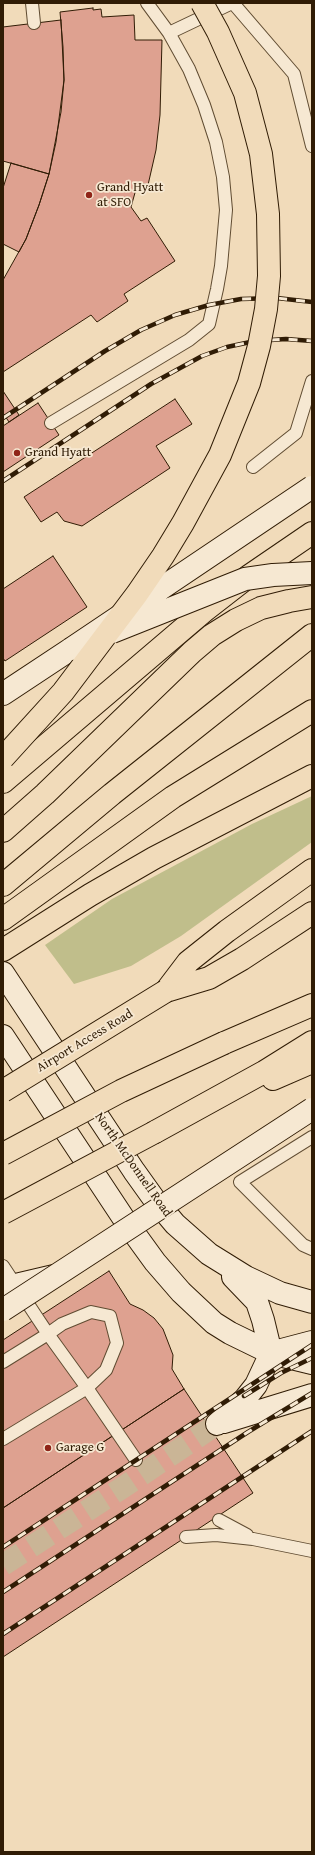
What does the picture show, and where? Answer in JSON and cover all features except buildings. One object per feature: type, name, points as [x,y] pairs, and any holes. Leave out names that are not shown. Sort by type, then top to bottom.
[{"type":"main road","points":[[3,758],[63,692],[137,594],[163,556],[195,502],[220,455],[247,390],[259,346],[266,309],[269,276],[268,214],[261,154],[245,93],[218,32],[202,3]]},
{"type":"main road","points":[[3,782],[204,610],[249,576],[312,533]]},
{"type":"main road","points":[[3,831],[45,794],[169,674],[212,635],[236,620],[261,608],[289,600],[312,597]]},
{"type":"main road","points":[[6,882],[112,794],[312,635]]},
{"type":"main road","points":[[3,919],[172,797],[312,711]]},
{"type":"main road","points":[[3,950],[160,854],[312,776]]},
{"type":"main road","points":[[166,991],[188,962],[227,931],[312,870]]},
{"type":"main road","points":[[166,991],[209,978],[312,913]]},
{"type":"main road","name":"Airport Access Road","points":[[3,1091],[166,991]]},
{"type":"main road","points":[[3,1154],[121,1091],[172,1066],[312,1005]]},
{"type":"main road","points":[[3,1213],[264,1072],[312,1042]]},
{"type":"main road","points":[[155,1132],[312,1062]]},
{"type":"street","points":[[3,694],[312,487]]},
{"type":"street","points":[[71,649],[245,579],[280,574],[312,574]]},
{"type":"street","name":"North McDonnell Road","points":[[3,973],[154,1199],[174,1224],[209,1254],[246,1277],[265,1286],[312,1302]]},
{"type":"street","points":[[3,1036],[121,1216],[168,1277],[197,1308],[214,1323],[247,1343],[271,1353],[312,1363]]},
{"type":"street","points":[[3,1310],[312,1110]]},
{"type":"street","points":[[209,1254],[251,1294],[257,1302],[271,1353],[256,1385],[236,1408],[217,1424],[312,1395]]},
{"type":"street","points":[[3,1288],[56,1275]]},
{"type":"street","points":[[271,1353],[312,1342]]},
{"type":"lane","points":[[32,3],[34,23]]},
{"type":"lane","points":[[51,423],[189,340],[209,324],[217,289],[223,247],[226,210],[223,177],[216,142],[204,105],[189,69],[169,33],[147,3]]},
{"type":"lane","points":[[169,33],[233,3],[294,74],[312,146]]},
{"type":"lane","points":[[253,467],[296,433],[312,381]]},
{"type":"lane","points":[[312,1137],[240,1182],[304,1245],[312,1249]]},
{"type":"lane","points":[[3,1266],[48,1334],[136,1460]]},
{"type":"lane","points":[[3,1362],[62,1324],[91,1312],[110,1316],[117,1343],[106,1370],[87,1388],[3,1439]]},
{"type":"lane","points":[[219,1520],[253,1539]]},
{"type":"lane","points":[[186,1537],[216,1535],[253,1539],[312,1551]]},
{"type":"shaded area","points":[[312,796],[312,842],[181,936],[131,966],[74,984],[45,945],[112,899],[252,824]]},
{"type":"tunnel","points":[[3,1565],[217,1424]]},
{"type":"railway","points":[[3,418],[105,351],[141,330],[175,315],[209,305],[241,299],[277,298],[312,302]]},
{"type":"railway","points":[[3,481],[151,384],[202,356],[227,347],[255,341],[286,339],[312,341]]},
{"type":"railway","points":[[3,1547],[312,1345]]},
{"type":"railway","points":[[244,1396],[281,1373],[312,1358]]},
{"type":"railway","points":[[3,1592],[248,1432],[312,1393]]},
{"type":"railway","points":[[3,1634],[312,1431]]},
{"type":"place","name":"Grand Hyatt at SFO","points":[[89,195]]},
{"type":"place","name":"Grand Hyatt","points":[[17,453]]},
{"type":"place","name":"Garage G","points":[[48,1448]]}]
